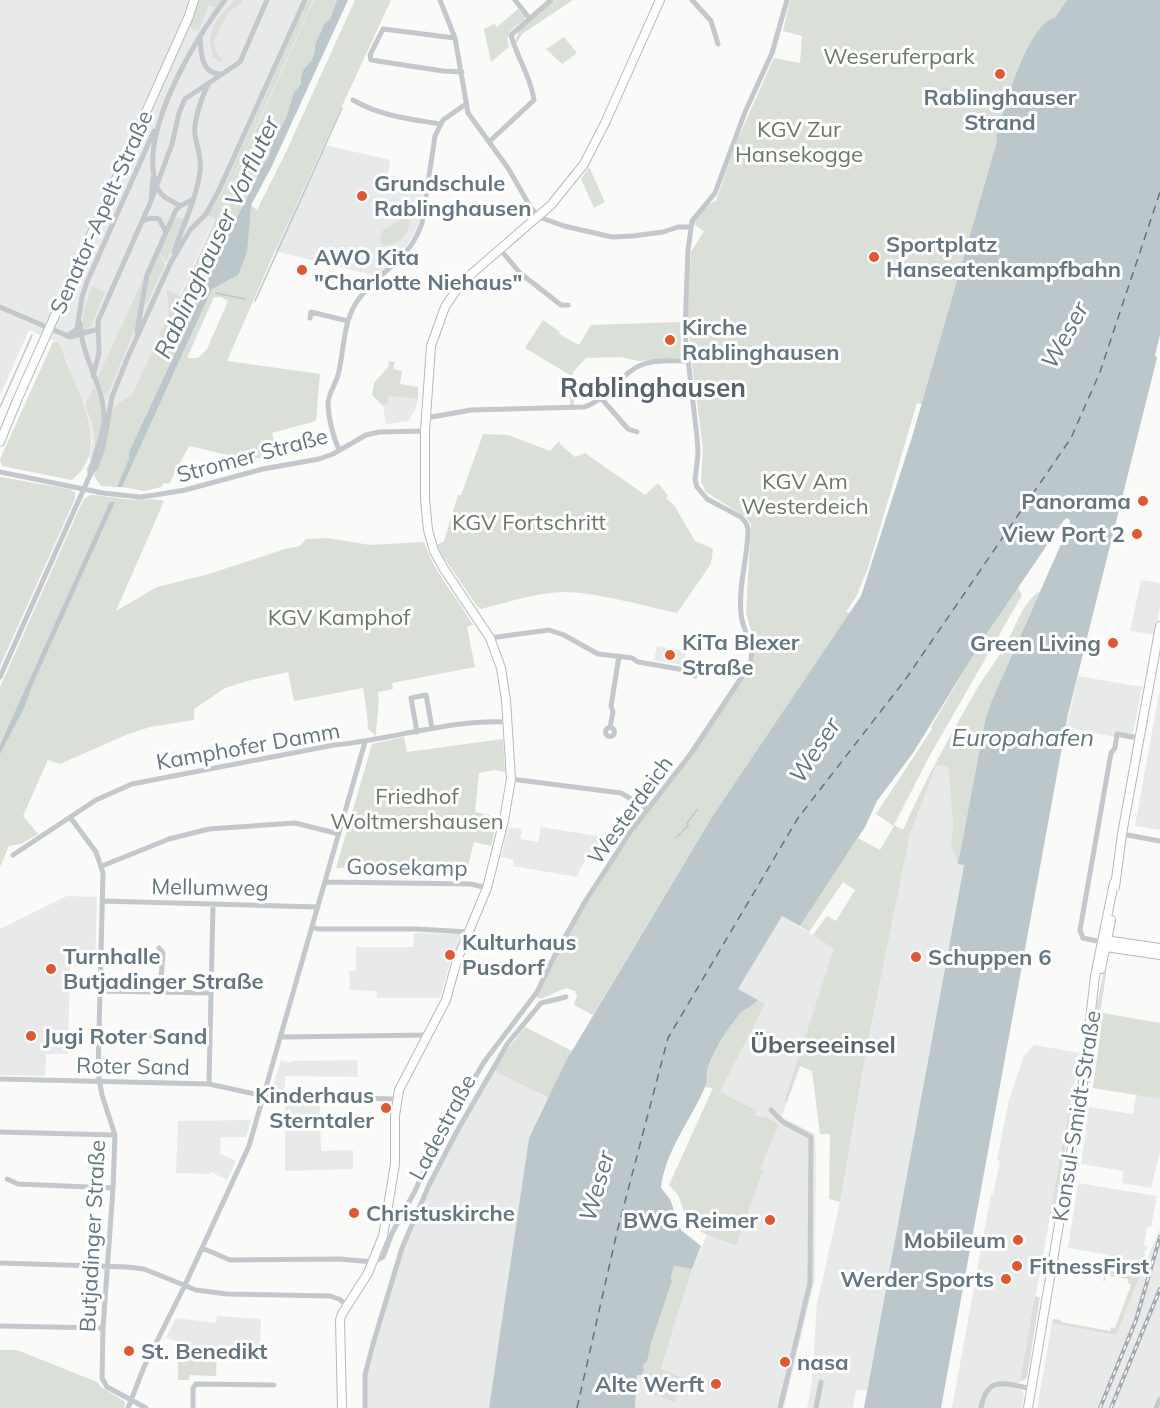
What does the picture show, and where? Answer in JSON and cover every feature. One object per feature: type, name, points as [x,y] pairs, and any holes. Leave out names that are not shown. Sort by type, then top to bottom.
[{"type":"street","name":"Senator-Apelt-Straße","points":[[0,442],[189,16],[194,0]]},
{"type":"street","points":[[68,336],[77,329],[87,282],[191,51],[225,0]]},
{"type":"street","points":[[93,376],[99,353],[98,321],[158,188],[185,99],[240,62],[267,0]]},
{"type":"street","points":[[171,262],[190,230],[206,214],[219,190],[305,0]]},
{"type":"street","points":[[440,0],[455,38],[468,113],[490,141],[538,217],[564,226],[612,237],[690,227]]},
{"type":"street","points":[[515,0],[529,18]]},
{"type":"street","points":[[490,141],[534,100],[532,86],[511,35],[551,0]]},
{"type":"street","points":[[342,1408],[339,1328],[342,1314],[361,1286],[383,1236],[394,1178],[397,1099],[403,1081],[446,1000],[457,960],[487,888],[504,820],[511,779],[501,668],[490,638],[444,569],[431,541],[425,515],[425,430],[429,358],[439,321],[451,295],[461,283],[538,217],[564,190],[590,154],[660,0]]},
{"type":"street","points":[[692,0],[708,13],[715,28],[718,44]]},
{"type":"street","points":[[426,418],[471,410],[580,408],[591,405],[634,369],[645,363],[687,361],[684,311],[690,227],[693,218],[716,193],[745,112],[772,53],[787,0]]},
{"type":"street","points":[[455,38],[383,29],[370,55],[371,60],[462,72]]},
{"type":"street","points":[[200,36],[201,52],[206,69],[213,74],[223,74]]},
{"type":"street","points":[[90,475],[104,448],[112,397],[171,262],[192,200],[200,169],[195,131],[204,94],[210,82]]},
{"type":"street","points":[[353,100],[373,111],[440,124]]},
{"type":"street","points":[[339,450],[331,428],[328,404],[330,391],[338,374],[348,321],[362,294],[407,253],[418,235],[422,222],[432,150],[440,124],[466,104]]},
{"type":"street","points":[[451,114],[468,113]]},
{"type":"street","points":[[151,201],[154,171],[153,144],[158,124]]},
{"type":"street","points":[[154,171],[162,196],[180,206]]},
{"type":"street","points":[[137,337],[147,275],[180,206],[192,200]]},
{"type":"street","points":[[143,221],[151,218],[159,219],[165,226],[166,232]]},
{"type":"street","points":[[500,249],[520,273],[561,304],[568,305]]},
{"type":"street","points":[[0,307],[68,336],[81,335],[98,329]]},
{"type":"street","points":[[0,677],[90,475],[103,428],[104,411],[81,335],[80,308]]},
{"type":"street","points":[[310,318],[311,312],[348,321]]},
{"type":"street","name":"Westerdeich","points":[[373,1262],[382,1257],[387,1250],[392,1233],[435,1146],[483,1062],[533,998],[586,900],[648,808],[705,734],[753,657],[753,650],[741,612],[748,529],[741,517],[707,499],[697,487],[695,477],[697,437],[687,361]]},
{"type":"street","points":[[99,393],[105,398],[112,397]]},
{"type":"street","points":[[601,398],[628,429],[637,432]]},
{"type":"street","name":"Senator-Apelt-Straße","points":[[0,434],[7,423]]},
{"type":"street","name":"Stromer Straße","points":[[0,472],[124,495],[155,495],[185,490],[263,469],[319,459],[366,435],[379,432],[425,430]]},
{"type":"street","name":"Konsul-Smidt-Straße","points":[[1028,1408],[1083,1082],[1095,976],[1105,943],[1122,834],[1160,626]]},
{"type":"street","points":[[490,638],[549,630],[564,635],[598,654],[632,658],[638,662],[679,669],[695,676]]},
{"type":"street","points":[[610,727],[619,656]]},
{"type":"street","points":[[417,732],[411,698],[426,695],[432,728]]},
{"type":"street","name":"Kamphofer Damm","points":[[13,855],[96,800],[118,789],[142,782],[467,722],[507,722]]},
{"type":"street","points":[[1139,738],[1117,734],[1111,753],[1080,930],[1083,938],[1160,955]]},
{"type":"street","points":[[128,1408],[144,1367],[185,1285],[249,1146],[365,742]]},
{"type":"street","points":[[511,779],[621,793],[648,808]]},
{"type":"street","name":"Butjadinger Straße","points":[[70,817],[96,852],[102,866],[99,1082],[115,1135],[103,1328],[103,1383],[131,1400]]},
{"type":"street","points":[[102,866],[169,839],[209,829],[295,823],[339,834]]},
{"type":"street","points":[[1122,834],[1160,840]]},
{"type":"street","name":"Goosekamp","points":[[325,882],[471,884],[487,888]]},
{"type":"street","name":"Mellumweg","points":[[102,901],[318,907]]},
{"type":"street","points":[[209,1084],[213,905]]},
{"type":"street","points":[[312,927],[469,932]]},
{"type":"street","points":[[1105,943],[1160,948]]},
{"type":"street","points":[[159,948],[163,953],[160,992]]},
{"type":"street","points":[[100,991],[211,993]]},
{"type":"street","name":"Ladestraße","points":[[365,1408],[365,1375],[373,1344],[402,1248],[429,1185],[508,1043],[541,1003],[566,997]]},
{"type":"street","points":[[99,1034],[210,1037]]},
{"type":"street","points":[[281,1037],[429,1035]]},
{"type":"street","name":"Roter Sand","points":[[0,1079],[209,1084],[264,1096],[397,1099]]},
{"type":"street","points":[[771,1110],[783,1122],[811,1137],[810,1283],[780,1408]]},
{"type":"street","points":[[0,1132],[115,1135]]},
{"type":"street","points":[[7,1179],[18,1184],[113,1188]]},
{"type":"street","points":[[420,1180],[429,1185]]},
{"type":"street","points":[[202,1248],[230,1260],[340,1259],[373,1262]]},
{"type":"street","points":[[0,1263],[107,1265],[144,1269],[196,1290],[227,1294],[330,1296],[347,1305]]},
{"type":"street","points":[[0,1326],[103,1328]]},
{"type":"street","points":[[193,1408],[193,1388],[200,1382],[274,1385]]},
{"type":"street","points":[[816,1408],[821,1382]]},
{"type":"street","points":[[981,1408],[984,1394],[994,1384],[1032,1389]]},
{"type":"street","points":[[1156,1408],[1160,1398]]},
{"type":"street","points":[[131,1400],[146,1408]]},
{"type":"shaded area","points":[[0,0],[314,0],[100,470],[89,458],[92,442],[89,421],[62,348],[57,342],[29,330],[0,396]]},
{"type":"shaded area","name":"Grundschule Rablinghausen","points":[[325,145],[390,160],[388,175],[424,181],[419,222],[415,232],[403,251],[376,276],[275,251]]},
{"type":"shaded area","points":[[389,396],[418,399],[415,410],[408,421],[386,424],[383,406],[388,404]]},
{"type":"shaded area","points":[[1141,580],[1160,583],[1160,607],[1155,633],[1151,634],[1130,631]]},
{"type":"shaded area","name":"KiTa Blexer Straße","points":[[657,646],[686,651],[682,665],[654,660]]},
{"type":"shaded area","points":[[1078,676],[1142,687],[1132,740],[1066,728]]},
{"type":"shaded area","points":[[1160,688],[1160,830],[1135,826]]},
{"type":"shaded area","points":[[936,766],[948,766],[953,824],[951,843],[964,864],[867,1391],[856,1390],[853,1408],[807,1408],[812,1381],[817,1304],[840,1202],[867,1047],[910,834]]},
{"type":"shaded area","points":[[508,827],[522,829],[520,839],[538,842],[541,827],[604,835],[592,855],[589,853],[576,877],[513,866],[514,860],[501,857]]},
{"type":"shaded area","points":[[67,896],[97,897],[95,966],[70,966],[68,1054],[46,1054],[45,1076],[0,1075],[0,929]]},
{"type":"shaded area","points":[[782,916],[835,949],[784,1100],[787,1102],[782,1117],[815,1134],[816,1158],[815,1278],[784,1408],[635,1408],[637,1374],[652,1376],[649,1393],[675,1401],[661,1370],[692,1269],[707,1235],[736,1244],[763,1171],[759,1169],[779,1125],[766,1117],[754,1114],[756,1110],[720,1092],[765,1004],[737,989]]},
{"type":"shaded area","points":[[414,933],[459,934],[461,937],[447,972],[440,998],[377,998],[377,991],[350,990],[349,971],[356,971],[356,947],[413,947]]},
{"type":"shaded area","points":[[1034,1045],[1080,1053],[1020,1381],[1019,1389],[1024,1393],[1022,1408],[952,1408],[991,1194],[993,1194],[1000,1161],[997,1160],[1009,1099],[1024,1056]]},
{"type":"shaded area","points":[[281,1060],[291,1063],[292,1061],[357,1060],[358,1077],[285,1076],[285,1093],[271,1092]]},
{"type":"shaded area","points":[[490,1069],[549,1098],[529,1138],[489,1408],[364,1408],[365,1375],[400,1248],[428,1183],[454,1131]]},
{"type":"shaded area","points":[[1136,1095],[1160,1099],[1160,1152],[1151,1188],[1122,1183],[1123,1171],[1081,1164],[1089,1107],[1133,1114]]},
{"type":"shaded area","points":[[285,1101],[320,1101],[321,1151],[353,1150],[353,1169],[285,1171]]},
{"type":"shaded area","points":[[251,1120],[246,1137],[221,1137],[220,1154],[236,1161],[227,1180],[211,1172],[209,1174],[176,1173],[178,1121]]},
{"type":"shaded area","points":[[1078,1183],[1157,1196],[1151,1227],[1147,1227],[1144,1245],[1147,1246],[1144,1251],[1146,1261],[1160,1229],[1160,1408],[1037,1408],[1052,1323],[1116,1334],[1137,1281],[1106,1275],[1109,1255],[1068,1248]]},
{"type":"shaded area","points":[[217,1316],[261,1319],[260,1353],[192,1351],[191,1342],[175,1341],[166,1337],[176,1318],[216,1323]]},
{"type":"green space","points":[[199,0],[223,0],[216,8],[209,5],[199,30],[193,31],[190,25]]},
{"type":"green space","points":[[234,0],[243,0],[228,14],[213,43],[218,55],[222,58],[221,62],[213,57],[212,32],[218,20]]},
{"type":"green space","points":[[308,0],[313,0],[215,219],[208,215],[221,194]]},
{"type":"green space","points":[[314,0],[337,0],[330,19],[324,24],[315,44],[313,57],[303,71],[301,84],[294,92],[286,118],[272,142],[269,156],[258,172],[199,292],[189,323],[129,452],[129,458],[117,487],[101,486],[94,476],[105,450],[112,409],[133,393],[169,315],[167,292],[168,290],[180,297]]},
{"type":"green space","points":[[355,0],[391,0],[227,361],[320,374],[316,421],[272,433],[277,456],[244,457],[189,446],[169,484],[164,483],[161,487],[145,491],[122,487],[212,289],[233,278],[251,205],[257,210],[287,150]],"holes":[[[214,297],[221,297],[228,301],[207,349],[198,358],[187,358]]]},
{"type":"green space","points":[[555,0],[573,0],[522,34],[515,43],[519,29]]},
{"type":"green space","points":[[790,0],[1067,0],[1055,19],[1029,46],[1003,111],[997,141],[922,404],[917,403],[868,568],[857,595],[846,612],[850,613],[712,817],[593,1015],[574,1005],[577,996],[575,991],[566,988],[541,999],[536,997],[562,944],[602,877],[754,659],[754,642],[746,613],[751,525],[746,517],[706,492],[701,482],[703,448],[688,313],[691,252],[704,231],[693,224],[702,210],[716,201],[736,143],[774,58],[800,63],[802,36],[783,31]]},
{"type":"green space","points":[[518,9],[525,17],[524,20],[509,34],[509,47],[491,62],[484,29],[494,24],[497,27]]},
{"type":"green space","points":[[564,37],[577,53],[562,64],[546,49]]},
{"type":"green space","points":[[589,167],[605,202],[594,208],[581,179]]},
{"type":"green space","points":[[175,218],[186,218],[166,262],[159,252]]},
{"type":"green space","points":[[405,218],[409,219],[409,225],[405,235],[393,244],[383,245],[380,240],[383,230]]},
{"type":"green space","points":[[159,253],[165,265],[145,307],[149,276]]},
{"type":"green space","points":[[145,275],[139,318],[109,391],[106,394],[103,393],[97,379]]},
{"type":"green space","points":[[92,286],[105,292],[91,326],[82,332],[84,310]]},
{"type":"green space","points":[[543,320],[560,332],[559,334],[579,345],[591,325],[680,322],[682,358],[638,361],[621,357],[586,358],[573,372],[574,406],[570,406],[570,375],[525,348]]},
{"type":"green space","points":[[53,342],[57,342],[62,348],[87,416],[91,434],[90,450],[84,466],[72,480],[2,466],[0,459]]},
{"type":"green space","points":[[389,361],[395,362],[393,369],[402,371],[400,384],[418,387],[418,399],[389,396],[388,404],[383,406],[372,395],[374,383],[388,367]]},
{"type":"green space","points":[[94,386],[101,410],[101,430],[88,473],[86,469],[91,462],[95,446],[91,421],[85,405]]},
{"type":"green space","name":"KGV Fortschritt","points":[[483,434],[508,435],[550,451],[559,441],[575,457],[585,453],[645,495],[658,483],[695,541],[713,549],[711,564],[677,613],[605,597],[563,592],[532,596],[481,609],[477,606],[437,545],[444,541],[458,495],[461,495]]},
{"type":"green space","points":[[0,477],[69,489],[75,492],[75,499],[0,666]]},
{"type":"green space","name":"KGV Kamphof","points":[[90,495],[164,501],[116,611],[157,587],[209,574],[300,546],[306,539],[327,538],[370,545],[424,542],[440,575],[473,625],[467,627],[475,667],[392,683],[393,689],[378,692],[376,736],[368,729],[363,688],[294,701],[288,672],[225,688],[194,709],[194,720],[150,727],[128,734],[60,764],[48,760],[23,816],[38,834],[21,844],[9,846],[0,867],[0,687],[81,505]]},
{"type":"green space","points":[[1018,587],[1022,595],[929,757],[894,825],[903,830],[929,775],[978,687],[1003,650],[1024,608],[1040,591],[985,721],[958,864],[951,843],[953,824],[948,766],[936,766],[910,834],[867,1047],[840,1202],[829,1199],[830,1134],[820,1134],[812,1071],[800,1066],[787,1102],[784,1101],[834,949],[813,935],[827,916],[836,921],[855,890],[843,882],[809,932],[800,926],[858,838],[880,850],[894,826],[876,814],[932,729],[931,727],[979,646]]},
{"type":"green space","name":"Friedhof Woltmershausen","points":[[404,737],[407,752],[503,739],[505,772],[494,770],[479,773],[475,812],[498,817],[491,846],[474,842],[468,866],[336,868],[372,744]]},
{"type":"green space","points":[[1106,960],[1106,974],[1090,1083],[1088,1083],[1093,1038],[1091,1035]]},
{"type":"green space","points":[[758,1000],[765,1004],[720,1092],[756,1110],[755,1115],[766,1117],[779,1125],[760,1169],[763,1171],[736,1245],[707,1235],[689,1225],[678,1195],[669,1185],[713,1088],[705,1087],[713,1057],[728,1028],[742,1010]]},
{"type":"green space","points":[[1103,1013],[1160,1023],[1160,1099],[1093,1088]]},
{"type":"green space","points":[[525,1027],[572,1051],[549,1098],[494,1071]]},
{"type":"green space","points":[[1070,1104],[1073,1105],[1054,1215],[1050,1214]]},
{"type":"green space","points":[[1107,1265],[1110,1265],[1109,1271],[1135,1277],[1138,1270],[1142,1271],[1116,1335],[1052,1323],[1053,1319],[1110,1331],[1111,1327],[1115,1328],[1131,1285],[1128,1279],[1106,1275],[1103,1281]]},
{"type":"green space","points":[[674,1266],[692,1269],[661,1369],[681,1377],[675,1402],[649,1393],[652,1376],[642,1375],[643,1365],[672,1281]]},
{"type":"green space","points":[[1035,1296],[1040,1297],[1027,1378],[1020,1381]]},
{"type":"green space","points":[[0,1350],[17,1350],[97,1382],[124,1401],[124,1408],[0,1408]]},
{"type":"green space","points":[[192,1351],[217,1351],[216,1376],[190,1375],[189,1380],[178,1380],[178,1358],[191,1358]]},
{"type":"water","points":[[337,0],[348,0],[271,168],[251,205],[247,252],[238,275],[212,289],[122,487],[117,487],[129,458],[129,452],[189,323],[199,292],[258,172],[269,156],[272,143],[286,118],[294,92],[301,84],[303,71],[313,57],[315,44],[324,24],[330,19]]},
{"type":"water","points":[[1067,0],[1160,0],[1160,335],[1155,355],[1157,358],[1068,714],[941,1408],[864,1408],[964,865],[958,864],[985,721],[992,700],[1070,524],[1068,518],[1064,520],[986,635],[913,753],[877,801],[865,827],[800,926],[782,916],[738,989],[758,1000],[739,1014],[718,1046],[708,1067],[705,1087],[673,1148],[663,1174],[661,1188],[670,1199],[681,1230],[701,1246],[692,1269],[674,1266],[672,1281],[647,1361],[643,1365],[644,1370],[642,1375],[637,1375],[635,1408],[489,1408],[529,1138],[566,1061],[712,817],[861,596],[913,434],[1010,90],[1035,35],[1045,24],[1055,18]]},
{"type":"water","points":[[110,502],[115,502],[25,706],[0,754],[0,745]]},
{"type":"waterway","points":[[255,301],[342,108]]},
{"type":"waterway","name":"Rablinghauser Vorfluter","points":[[216,293],[245,299]]},
{"type":"waterway","points":[[0,407],[32,335]]},
{"type":"waterway","points":[[683,831],[688,827],[687,823],[697,810]]},
{"type":"waterway","points":[[677,837],[681,833]]},
{"type":"ferry route","points":[[577,1408],[617,1232],[668,1038],[798,818],[905,680],[1071,438],[1100,372],[1160,192]]},
{"type":"railway","points":[[1100,1408],[1136,1320],[1160,1237]]},
{"type":"railway","points":[[1111,1408],[1160,1289]]},
{"type":"place","name":"Rablinghauser Strand","points":[[1000,74]]},
{"type":"place","name":"Grundschule Rablinghausen","points":[[362,196]]},
{"type":"place","name":"Sportplatz Hanseatenkampfbahn","points":[[874,257]]},
{"type":"place","name":"AWO Kita \"Charlotte Niehaus\"","points":[[302,270]]},
{"type":"place","name":"Kirche Rablinghausen","points":[[670,340]]},
{"type":"place","name":"Panorama","points":[[1143,501]]},
{"type":"place","name":"View Port 2","points":[[1137,534]]},
{"type":"place","name":"Green Living","points":[[1113,643]]},
{"type":"place","name":"KiTa Blexer Straße","points":[[670,655]]},
{"type":"place","name":"Kulturhaus Pusdorf","points":[[450,955]]},
{"type":"place","name":"Schuppen 6","points":[[916,957]]},
{"type":"place","name":"Turnhalle Butjadinger Straße","points":[[51,969]]},
{"type":"place","name":"Jugi Roter Sand","points":[[31,1036]]},
{"type":"place","name":"Kinderhaus Sterntaler","points":[[386,1108]]},
{"type":"place","name":"Christuskirche","points":[[354,1213]]},
{"type":"place","name":"BWG Reimer","points":[[770,1220]]},
{"type":"place","name":"Mobileum","points":[[1018,1240]]},
{"type":"place","name":"FitnessFirst","points":[[1017,1266]]},
{"type":"place","name":"Werder Sports","points":[[1006,1279]]},
{"type":"place","name":"St. Benedikt","points":[[129,1351]]},
{"type":"place","name":"nasa","points":[[785,1362]]},
{"type":"place","name":"Alte Werft","points":[[716,1384]]},
{"type":"district","name":"Rablinghausen","points":[[653,387]]},
{"type":"district","name":"Überseeinsel","points":[[823,1044]]},
{"type":"park label","name":"Weseruferpark","points":[[899,56]]},
{"type":"park label","name":"KGV Zur Hansekogge","points":[[799,142]]},
{"type":"park label","name":"KGV Am Westerdeich","points":[[805,494]]},
{"type":"water label","name":"Weser","points":[[1064,335]]},
{"type":"water label","name":"Europahafen","points":[[1023,737]]},
{"type":"water label","name":"Weser","points":[[814,750]]},
{"type":"water label","name":"Weser","points":[[596,1186]]}]
